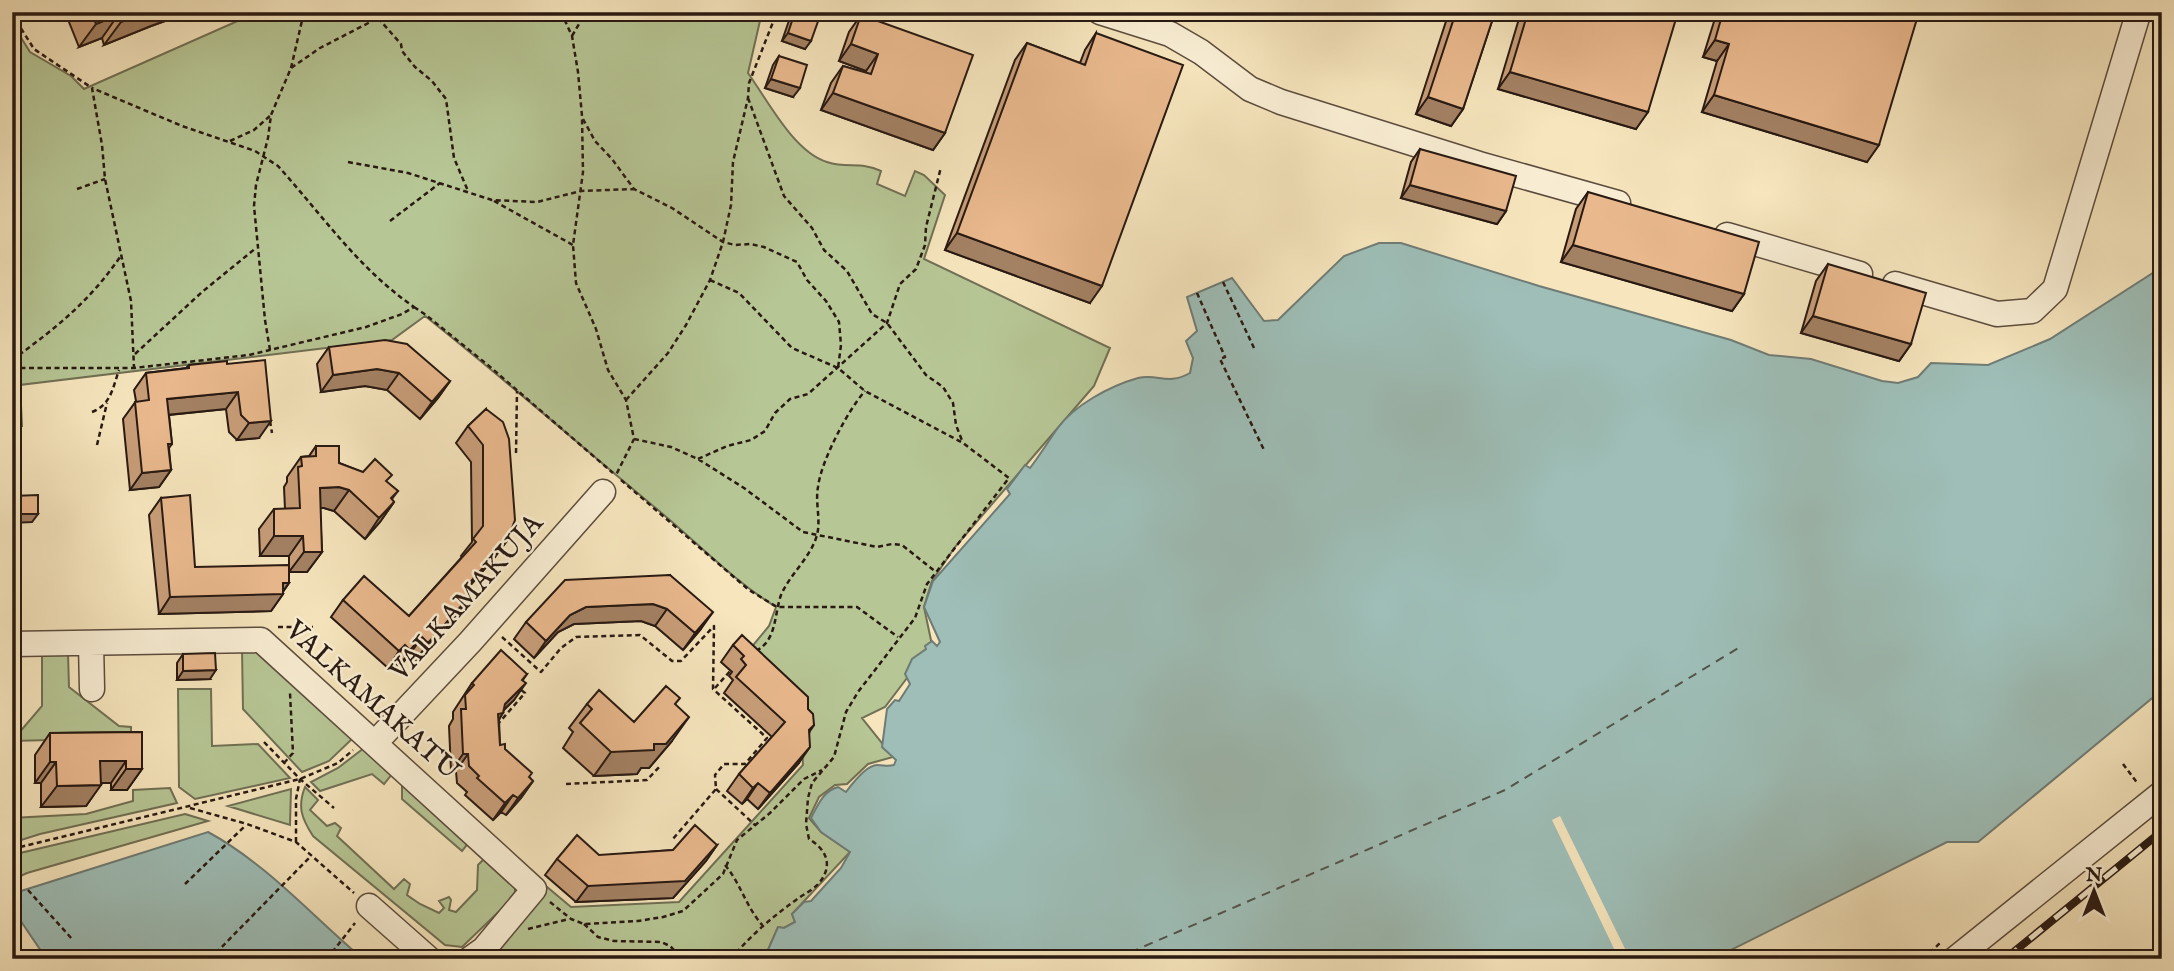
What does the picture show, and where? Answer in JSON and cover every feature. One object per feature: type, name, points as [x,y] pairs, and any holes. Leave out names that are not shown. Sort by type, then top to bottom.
[{"type":"street","points":[[1100,12],[1170,34],[1201,52],[1250,89],[1281,102],[1479,164],[1639,209]]},
{"type":"street","points":[[1704,228],[1997,314],[2032,311],[2055,289],[2134,27],[2136,12]]},
{"type":"street","name":"VALKAMAKUJA","points":[[372,740],[487,624],[609,484]]},
{"type":"street","name":"VALKAMAKATU","points":[[12,644],[261,640],[534,889]]},
{"type":"street","points":[[91,643],[92,689]]},
{"type":"street","points":[[1955,959],[2152,791]]},
{"type":"street","points":[[478,956],[534,889]]},
{"type":"street","points":[[369,906],[429,959]]},
{"type":"path","points":[[270,350],[257,248],[254,206],[256,185],[271,115],[291,68],[304,12]]},
{"type":"path","points":[[378,18],[379,12]]},
{"type":"path","points":[[561,12],[572,36],[582,116],[581,191],[573,245],[576,283],[596,329],[608,370],[626,400],[635,439],[609,484]]},
{"type":"path","points":[[572,36],[586,12]]},
{"type":"path","points":[[626,400],[668,353],[710,280],[723,242],[731,205],[733,162],[749,83],[777,12]]},
{"type":"path","points":[[12,14],[34,49],[92,88],[182,126],[255,150],[278,166],[363,266],[388,289],[426,315],[517,391],[609,484],[653,505],[749,590],[777,607],[857,607],[877,624],[899,637]]},
{"type":"path","points":[[291,68],[320,48],[378,18]]},
{"type":"path","points":[[378,18],[401,44],[402,51],[415,67],[432,81],[446,99],[454,158],[469,192]]},
{"type":"path","points":[[92,88],[105,179],[131,302],[134,368]]},
{"type":"path","points":[[748,98],[784,196],[812,228],[824,250],[847,271],[872,314],[887,323],[926,375],[943,387],[953,403],[962,443]]},
{"type":"path","points":[[228,141],[254,130],[271,115]]},
{"type":"path","points":[[582,116],[595,141],[634,188],[672,208],[723,242],[764,247],[797,262],[807,280],[826,301],[839,322],[841,345],[838,368]]},
{"type":"path","points":[[348,162],[408,173],[492,200],[573,245]]},
{"type":"path","points":[[698,459],[727,446],[751,440],[765,432],[775,413],[790,399],[808,394],[887,323],[900,284],[916,269],[925,245],[926,227],[941,167]]},
{"type":"path","points":[[77,188],[105,179]]},
{"type":"path","points":[[390,220],[440,183]]},
{"type":"path","points":[[492,200],[537,201],[581,191],[634,188]]},
{"type":"path","points":[[135,354],[202,292],[257,248]]},
{"type":"path","points":[[12,360],[60,325],[100,286],[121,255]]},
{"type":"path","points":[[710,280],[739,293],[792,348],[838,368],[865,391],[962,443],[1009,478],[927,584],[915,618],[846,712],[834,757],[813,783],[808,797],[806,824],[809,839],[819,845],[827,856],[827,867],[822,880],[763,926],[731,959]]},
{"type":"path","points":[[1223,282],[1254,348]]},
{"type":"path","points":[[1197,293],[1225,356],[1220,359],[1264,450]]},
{"type":"path","points":[[12,368],[120,369],[187,363],[270,350],[366,327],[414,307]]},
{"type":"path","points":[[97,445],[107,402],[120,369]]},
{"type":"path","points":[[516,453],[517,391]]},
{"type":"path","points":[[752,653],[767,643],[772,634],[785,585],[817,534],[818,486],[838,435],[854,403],[865,391]]},
{"type":"path","points":[[92,412],[107,402]]},
{"type":"path","points":[[270,420],[272,433]]},
{"type":"path","points":[[635,439],[671,447],[698,459],[744,488],[803,532],[877,547],[902,545],[936,572]]},
{"type":"path","points":[[487,624],[541,672],[561,648],[576,637],[640,635],[672,661],[681,661],[714,626],[713,689],[767,738],[745,764],[724,764],[715,775],[716,789],[756,826]]},
{"type":"path","points":[[275,627],[313,627]]},
{"type":"path","points":[[713,689],[737,664]]},
{"type":"path","points":[[284,763],[293,753],[289,665]]},
{"type":"path","points":[[496,726],[525,693],[516,684]]},
{"type":"path","points":[[12,849],[300,779],[338,762],[372,740]]},
{"type":"path","points":[[264,742],[300,779],[334,808]]},
{"type":"path","points":[[2123,764],[2152,791]]},
{"type":"path","points":[[566,784],[647,780],[661,765]]},
{"type":"path","points":[[584,925],[638,921],[683,911],[723,874],[737,841],[804,779],[825,769]]},
{"type":"path","points":[[296,842],[296,799],[300,779]]},
{"type":"path","points":[[672,841],[716,789]]},
{"type":"path","points":[[187,807],[247,824],[296,842],[369,906],[327,959]]},
{"type":"path","points":[[186,884],[247,824]]},
{"type":"path","points":[[210,959],[312,856]]},
{"type":"path","points":[[725,865],[736,877],[750,911],[763,926]]},
{"type":"path","points":[[534,889],[598,937],[614,941],[661,942],[670,946],[683,959]]},
{"type":"path","points":[[28,890],[72,939]]},
{"type":"path","points":[[525,930],[571,919]]},
{"type":"path","points":[[2147,959],[2162,941]]},
{"type":"path","points":[[12,946],[20,959]]},
{"type":"green space","points":[[258,12],[405,12],[430,15],[456,12],[762,12],[748,73],[783,124],[804,148],[827,162],[867,166],[881,171],[877,184],[905,196],[915,171],[924,175],[945,195],[924,259],[1110,348],[1094,386],[955,547],[932,581],[924,607],[932,645],[885,707],[862,718],[893,757],[868,764],[847,784],[835,785],[819,797],[809,818],[821,832],[850,852],[792,914],[795,922],[784,928],[778,927],[764,959],[495,959],[494,951],[547,887],[571,907],[679,902],[803,765],[800,705],[745,655],[769,626],[776,607],[728,571],[425,316],[392,340],[20,385],[22,426],[12,427],[12,23],[30,52],[71,76],[84,89]]},
{"type":"green space","points":[[242,650],[258,651],[353,738],[329,761],[302,772],[243,709]]},
{"type":"green space","points":[[42,653],[68,653],[69,687],[119,726],[131,727],[131,738],[12,741],[42,706]]},
{"type":"green space","points":[[178,689],[211,689],[212,746],[258,744],[290,778],[195,799],[179,787]]},
{"type":"green space","points":[[364,748],[392,774],[384,784],[372,774],[320,791],[311,782],[338,768]]},
{"type":"green space","points":[[402,782],[469,842],[462,851],[402,799]]},
{"type":"green space","points":[[305,787],[318,800],[310,810],[327,826],[335,823],[341,828],[337,836],[394,889],[404,879],[410,884],[407,895],[420,904],[439,913],[444,908],[439,901],[449,897],[449,910],[456,912],[477,890],[478,865],[485,858],[515,886],[515,896],[462,947],[445,945],[313,836],[302,813],[301,801]]},
{"type":"green space","points":[[170,788],[177,803],[40,834],[12,843],[12,818],[86,814],[133,801],[133,790]]},
{"type":"green space","points":[[291,789],[290,825],[228,806]]},
{"type":"green space","points":[[185,814],[208,821],[27,873],[12,880],[12,856],[16,854]]},
{"type":"water","points":[[1379,243],[1401,243],[1539,286],[1731,340],[1769,355],[1811,359],[1882,381],[1898,383],[1918,377],[1931,363],[1988,365],[2050,339],[2162,267],[2162,690],[1978,842],[1947,842],[1713,959],[764,959],[778,927],[784,928],[795,922],[792,914],[804,902],[811,901],[841,868],[850,852],[821,832],[811,818],[821,799],[838,787],[846,792],[868,768],[894,765],[896,760],[882,747],[887,709],[895,700],[899,701],[910,684],[905,674],[912,659],[932,641],[937,646],[940,642],[924,607],[933,581],[1010,494],[1007,489],[1025,465],[1030,468],[1064,420],[1093,398],[1138,378],[1175,379],[1190,373],[1193,358],[1186,341],[1197,331],[1187,297],[1232,278],[1264,321],[1278,320],[1344,256]]},
{"type":"water","points":[[208,832],[270,875],[363,959],[39,959],[41,951],[12,908],[12,897],[18,892]]},
{"type":"pier","points":[[1560,816],[1630,959],[1619,959],[1552,820]]},
{"type":"building","points":[[91,12],[144,12],[121,22],[118,15],[96,24]]},
{"type":"building","points":[[795,12],[821,13],[811,41],[788,33]]},
{"type":"building","points":[[1456,12],[1495,12],[1463,109],[1428,97]]},
{"type":"building","points":[[1528,12],[1678,12],[1648,112],[1510,72]]},
{"type":"building","points":[[1723,12],[1919,12],[1879,145],[1714,95],[1729,44],[1715,40]]},
{"type":"building","points":[[861,15],[973,55],[945,133],[833,93],[843,66],[871,74],[878,54],[851,44]]},
{"type":"building","points":[[1096,33],[1183,65],[1102,286],[957,233],[1027,43],[1085,65]]},
{"type":"building","points":[[779,56],[807,65],[800,88],[771,79]]},
{"type":"building","points":[[1420,149],[1516,176],[1506,211],[1410,185]]},
{"type":"building","points":[[1588,192],[1759,242],[1744,294],[1573,245]]},
{"type":"building","points":[[1828,264],[1926,293],[1911,344],[1813,316]]},
{"type":"building","points":[[385,340],[407,344],[450,381],[432,402],[399,373],[377,369],[333,375],[329,347]]},
{"type":"building","points":[[265,360],[271,421],[249,423],[241,415],[238,392],[167,399],[172,444],[168,444],[171,470],[142,473],[135,402],[149,400],[146,373],[189,368],[189,365]]},
{"type":"building","points":[[486,409],[503,422],[509,439],[515,520],[507,541],[465,588],[472,594],[428,643],[422,637],[410,650],[405,645],[399,651],[343,600],[364,576],[409,616],[476,542],[473,539],[483,526],[483,445],[468,426]]},
{"type":"building","points":[[316,446],[339,446],[339,463],[363,472],[375,459],[392,475],[386,481],[398,491],[391,498],[394,502],[379,518],[349,490],[339,487],[320,488],[322,552],[304,552],[303,536],[274,536],[274,509],[300,508],[298,467],[302,466],[301,457],[316,456]]},
{"type":"building","points":[[38,495],[38,514],[13,514],[12,496]]},
{"type":"building","points":[[190,495],[195,567],[289,565],[289,583],[283,583],[283,594],[170,597],[161,498]]},
{"type":"building","points":[[670,575],[713,612],[695,633],[667,609],[653,604],[586,607],[570,615],[546,641],[526,622],[565,580]]},
{"type":"building","points":[[742,635],[808,697],[808,709],[813,714],[814,725],[809,730],[810,747],[770,793],[758,783],[753,788],[739,774],[785,722],[736,677],[746,665],[741,659],[744,656],[733,645]]},
{"type":"building","points":[[501,650],[527,674],[522,680],[526,683],[505,704],[503,713],[498,714],[500,745],[505,744],[505,749],[532,773],[529,777],[533,781],[518,798],[513,795],[505,803],[477,778],[479,776],[469,766],[468,754],[463,754],[461,709],[466,709],[465,695],[474,685],[472,683]]},
{"type":"building","points":[[215,653],[216,670],[183,671],[183,654]]},
{"type":"building","points":[[666,686],[680,698],[675,704],[689,717],[666,744],[654,744],[654,750],[611,752],[580,723],[592,709],[587,704],[599,690],[634,722]]},
{"type":"building","points":[[142,732],[142,769],[126,769],[126,761],[100,761],[101,785],[57,786],[56,762],[50,762],[50,733]]},
{"type":"building","points":[[695,825],[717,845],[685,881],[588,886],[557,859],[577,835],[599,855],[673,850]]},
{"type":"ferry route","points":[[1115,959],[1505,790],[1740,647]]},
{"type":"railway","points":[[2005,959],[2162,831]]}]
